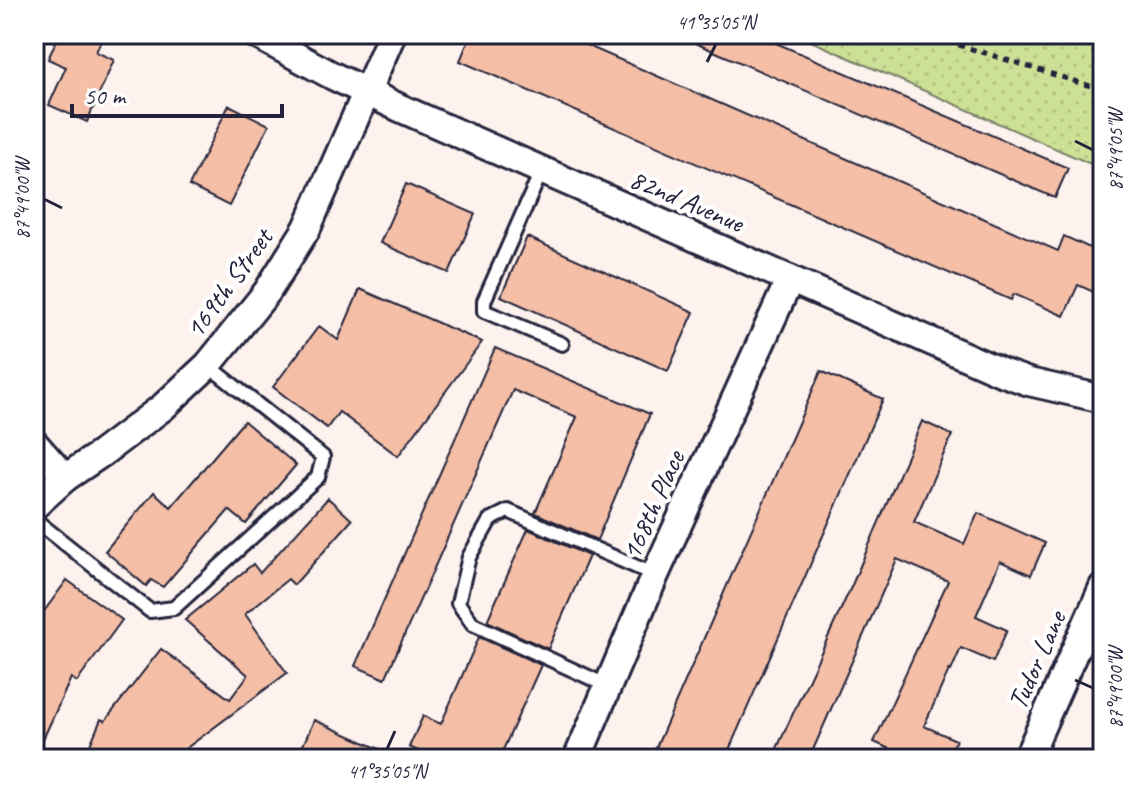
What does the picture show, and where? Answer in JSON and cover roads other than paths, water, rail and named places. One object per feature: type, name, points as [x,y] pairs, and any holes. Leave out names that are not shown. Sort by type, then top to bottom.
[{"type":"street","name":"82nd Avenue","points":[[255,34],[367,93],[541,172],[1001,372],[1029,382],[1103,399]]},
{"type":"street","name":"169th Street","points":[[34,506],[65,478],[163,407],[208,365],[267,292],[307,228],[392,34]]},
{"type":"street","name":"168th Place","points":[[577,759],[655,575],[790,279]]},
{"type":"street","points":[[34,443],[65,478]]},
{"type":"street","name":"Tudor Lane","points":[[1027,759],[1103,587]]},
{"type":"lane","points":[[541,172],[484,301],[484,311],[562,344]]},
{"type":"lane","points":[[34,519],[150,611],[174,608],[318,477],[323,457],[208,365]]},
{"type":"lane","points":[[608,686],[473,624],[458,603],[469,557],[490,520],[508,511],[655,575]]}]
